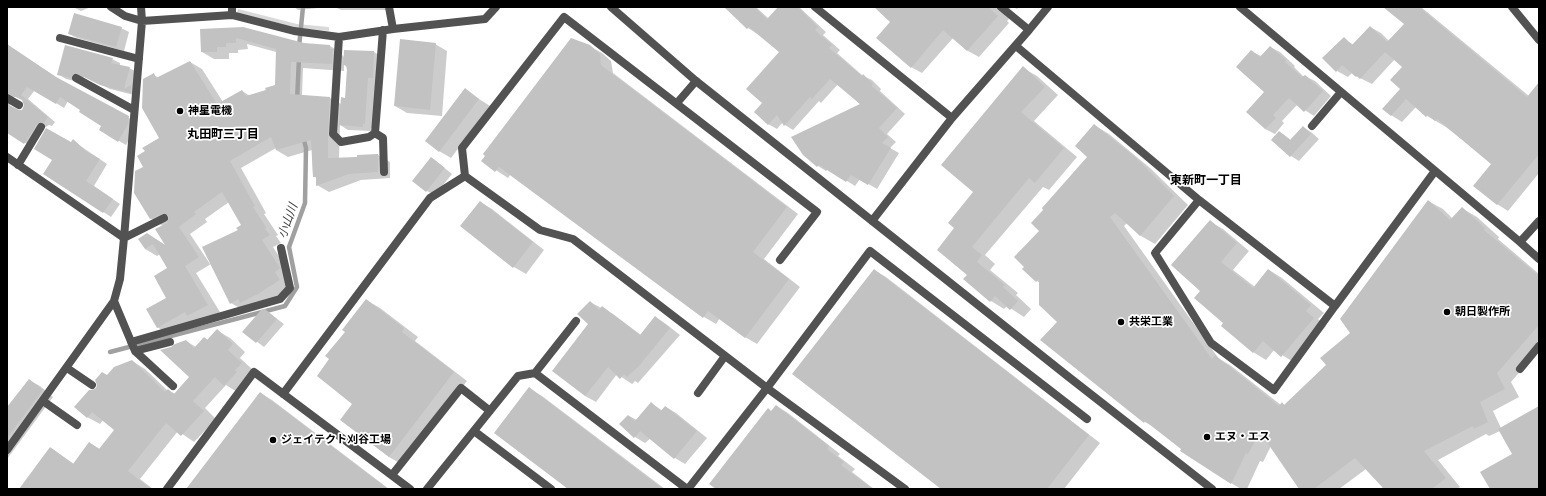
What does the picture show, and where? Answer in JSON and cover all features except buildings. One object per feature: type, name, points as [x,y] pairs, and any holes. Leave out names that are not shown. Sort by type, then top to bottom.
[{"type":"street","points":[[110,7],[125,16],[142,22],[232,11],[294,31],[339,37],[383,30],[485,20],[496,7]]},
{"type":"street","points":[[7,450],[44,401],[114,301],[120,279],[124,238],[142,22],[141,7]]},
{"type":"street","points":[[390,7],[393,29]]},
{"type":"street","points":[[611,7],[696,81],[1064,374],[1212,489]]},
{"type":"street","points":[[815,7],[952,118]]},
{"type":"street","points":[[1001,7],[1029,30]]},
{"type":"street","points":[[872,221],[952,118],[1016,46],[1048,7]]},
{"type":"street","points":[[1512,7],[1539,40]]},
{"type":"street","points":[[1243,8],[1539,259]]},
{"type":"street","points":[[780,260],[817,212],[564,17],[462,148],[465,176],[540,230],[573,239],[766,388],[905,489]]},
{"type":"street","points":[[375,133],[383,30]]},
{"type":"street","points":[[339,37],[333,134],[341,142],[369,137],[375,133]]},
{"type":"street","points":[[60,38],[139,59]]},
{"type":"street","points":[[1016,46],[1199,200],[1335,306]]},
{"type":"street","points":[[76,78],[134,110]]},
{"type":"street","points":[[677,103],[696,81]]},
{"type":"street","points":[[1312,126],[1341,92]]},
{"type":"street","points":[[7,98],[19,105]]},
{"type":"street","points":[[18,165],[41,127]]},
{"type":"street","points":[[375,133],[383,138],[384,172]]},
{"type":"street","points":[[7,157],[124,238]]},
{"type":"street","points":[[1199,200],[1155,253],[1211,343],[1274,390],[1436,171]]},
{"type":"street","points":[[283,394],[430,198],[465,176]]},
{"type":"street","points":[[124,238],[164,218]]},
{"type":"street","points":[[1520,242],[1539,221]]},
{"type":"street","points":[[131,342],[280,299],[290,288],[281,248]]},
{"type":"street","points":[[535,372],[687,489],[870,251],[1087,419]]},
{"type":"street","points":[[114,301],[135,351],[174,386]]},
{"type":"street","points":[[427,489],[518,376],[535,372],[576,321]]},
{"type":"street","points":[[135,351],[170,342]]},
{"type":"street","points":[[1520,369],[1539,346]]},
{"type":"street","points":[[698,393],[725,356]]},
{"type":"street","points":[[67,368],[92,385]]},
{"type":"street","points":[[167,489],[254,372],[410,489]]},
{"type":"street","points":[[392,475],[461,388],[490,411]]},
{"type":"street","points":[[44,401],[77,425]]},
{"type":"street","points":[[474,431],[551,489]]},
{"type":"shaded area","points":[[238,9],[297,24],[329,27],[329,31],[297,28],[237,13]]},
{"type":"waterway","name":"小山川","points":[[299,47],[303,7]]},
{"type":"waterway","name":"小山川","points":[[297,101],[299,58]]},
{"type":"waterway","name":"小山川","points":[[110,352],[285,306],[297,287],[289,247],[305,203],[306,148],[303,137]]},
{"type":"place","name":"神星電機","points":[[180,111]]},
{"type":"place","name":"朝日製作所","points":[[1447,312]]},
{"type":"place","name":"共栄工業","points":[[1121,322]]},
{"type":"place","name":"エヌ・エス","points":[[1207,437]]},
{"type":"place","name":"ジェイテクト刈谷工場","points":[[273,440]]},
{"type":"district","name":"丸田町三丁目","points":[[223,134]]},
{"type":"district","name":"東新町一丁目","points":[[1206,180]]}]
